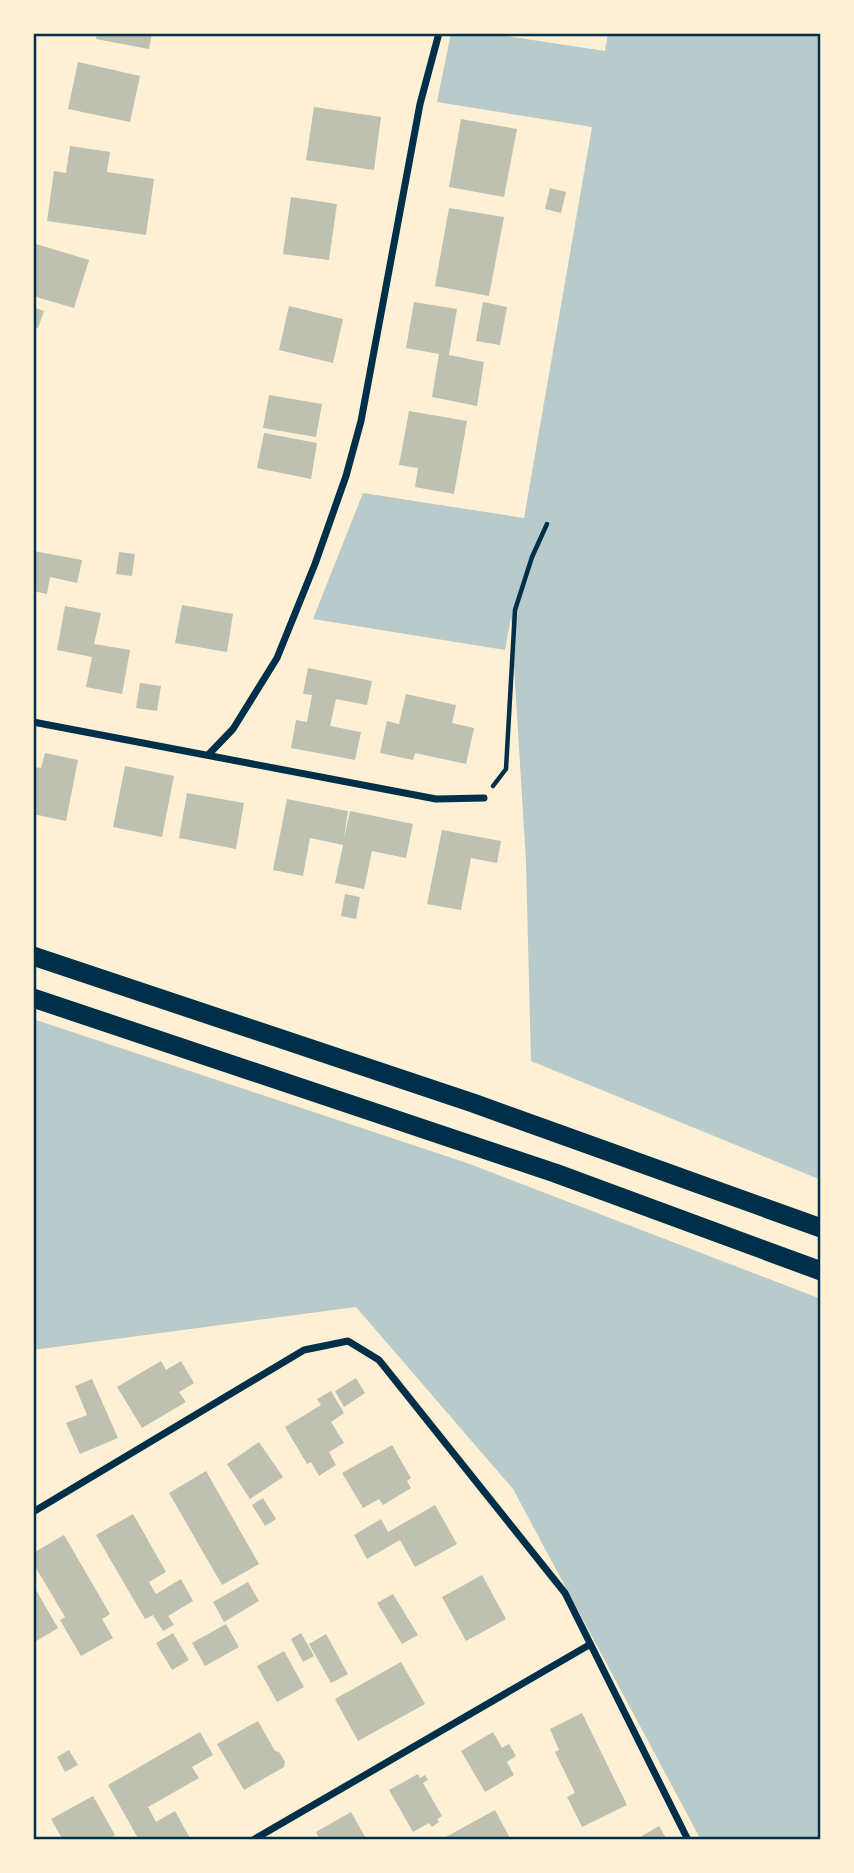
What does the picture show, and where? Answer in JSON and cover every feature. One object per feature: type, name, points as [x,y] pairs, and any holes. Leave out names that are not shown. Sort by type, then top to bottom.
[{"type":"highway","points":[[33,956],[473,1103],[821,1228]]},
{"type":"highway","points":[[33,998],[555,1173],[821,1271]]},
{"type":"street","points":[[209,754],[233,729],[277,658],[315,564],[346,475],[360,421],[420,104],[439,33]]},
{"type":"street","points":[[33,722],[436,799],[484,798]]},
{"type":"street","points":[[33,1512],[304,1350],[348,1341],[379,1360],[565,1592],[688,1840]]},
{"type":"street","points":[[253,1840],[589,1645]]},
{"type":"path","points":[[484,798],[506,769],[515,610],[532,557],[547,524]]},
{"type":"shaded area","points":[[451,33],[487,33],[605,51],[608,33],[821,33],[821,1180],[531,1061],[526,862],[511,617],[505,650],[313,619],[363,493],[524,518],[592,127],[437,102]]},
{"type":"shaded area","points":[[33,1019],[467,1163],[821,1299],[821,1840],[701,1840],[513,1489],[356,1307],[33,1350]]},
{"type":"building","points":[[97,33],[152,33],[149,49],[96,39]]},
{"type":"building","points":[[78,62],[140,76],[130,122],[68,109]]},
{"type":"building","points":[[314,107],[381,117],[374,170],[306,160]]},
{"type":"building","points":[[461,119],[517,129],[504,197],[449,187]]},
{"type":"building","points":[[70,146],[110,152],[107,172],[154,179],[146,235],[47,221],[54,171],[66,173]]},
{"type":"building","points":[[550,188],[566,192],[561,213],[545,209]]},
{"type":"building","points":[[291,197],[337,204],[329,260],[283,254]]},
{"type":"building","points":[[449,208],[504,217],[489,296],[435,286]]},
{"type":"building","points":[[33,243],[89,260],[74,308],[33,296]]},
{"type":"building","points":[[414,302],[457,309],[449,355],[484,362],[477,406],[432,397],[439,354],[406,348]]},
{"type":"building","points":[[483,302],[507,307],[500,345],[476,341]]},
{"type":"building","points":[[289,306],[343,319],[333,363],[279,350]]},
{"type":"building","points":[[33,307],[44,311],[38,328],[33,327]]},
{"type":"building","points":[[269,395],[322,404],[316,437],[263,428]]},
{"type":"building","points":[[409,411],[467,421],[454,494],[415,487],[418,468],[399,465]]},
{"type":"building","points":[[264,433],[317,443],[311,479],[257,468]]},
{"type":"building","points":[[34,551],[82,560],[77,583],[50,577],[47,594],[33,591]]},
{"type":"building","points":[[119,552],[135,554],[132,576],[116,574]]},
{"type":"building","points":[[182,605],[233,614],[227,652],[175,643]]},
{"type":"building","points":[[65,606],[101,613],[94,644],[130,650],[122,694],[86,687],[92,657],[57,650]]},
{"type":"building","points":[[308,668],[372,681],[367,705],[336,699],[330,726],[361,732],[355,760],[291,748],[296,720],[307,722],[312,695],[303,694]]},
{"type":"building","points":[[140,683],[161,686],[157,711],[136,708]]},
{"type":"building","points":[[406,694],[456,705],[452,723],[474,728],[466,764],[415,753],[413,760],[380,753],[387,721],[399,724]]},
{"type":"building","points":[[45,753],[78,760],[66,821],[33,814],[33,767],[41,768]]},
{"type":"building","points":[[125,766],[174,776],[162,837],[113,827]]},
{"type":"building","points":[[187,793],[244,803],[236,849],[179,838]]},
{"type":"building","points":[[287,799],[348,811],[344,838],[350,811],[413,824],[406,858],[372,851],[364,889],[335,883],[343,845],[310,838],[303,876],[273,870]]},
{"type":"building","points":[[442,830],[501,841],[497,863],[471,858],[461,910],[427,904]]},
{"type":"building","points":[[345,894],[360,897],[356,919],[341,916]]},
{"type":"building","points":[[161,1361],[166,1370],[181,1361],[194,1383],[179,1392],[186,1402],[142,1428],[117,1387]]},
{"type":"building","points":[[356,1378],[365,1393],[344,1407],[335,1391]]},
{"type":"building","points":[[92,1379],[118,1438],[80,1454],[66,1423],[87,1415],[75,1386]]},
{"type":"building","points":[[331,1391],[344,1413],[331,1422],[344,1443],[329,1452],[336,1465],[319,1476],[311,1462],[307,1464],[285,1427],[321,1405],[317,1399]]},
{"type":"building","points":[[259,1442],[283,1477],[250,1499],[227,1464]]},
{"type":"building","points":[[392,1445],[411,1478],[407,1481],[411,1488],[383,1505],[379,1499],[363,1508],[342,1473]]},
{"type":"building","points":[[206,1471],[259,1564],[222,1585],[169,1493]]},
{"type":"building","points":[[263,1498],[276,1519],[265,1526],[252,1505]]},
{"type":"building","points":[[435,1505],[457,1544],[415,1567],[400,1540],[367,1559],[354,1535],[381,1519],[388,1532]]},
{"type":"building","points":[[133,1514],[166,1572],[149,1582],[156,1594],[181,1579],[193,1601],[168,1616],[174,1625],[163,1631],[153,1615],[145,1619],[96,1535]]},
{"type":"building","points":[[64,1535],[110,1614],[102,1619],[113,1638],[81,1656],[60,1620],[65,1617],[33,1563],[33,1553]]},
{"type":"building","points":[[482,1575],[506,1619],[466,1641],[442,1597]]},
{"type":"building","points":[[248,1582],[259,1601],[224,1622],[213,1602]]},
{"type":"building","points":[[33,1585],[58,1628],[33,1643]]},
{"type":"building","points":[[393,1594],[418,1635],[402,1644],[377,1603]]},
{"type":"building","points":[[226,1624],[239,1647],[205,1666],[192,1643]]},
{"type":"building","points":[[173,1633],[189,1660],[172,1670],[156,1643]]},
{"type":"building","points":[[301,1633],[314,1656],[303,1662],[291,1639]]},
{"type":"building","points":[[326,1634],[348,1674],[331,1683],[309,1644]]},
{"type":"building","points":[[284,1651],[304,1687],[277,1702],[257,1666]]},
{"type":"building","points":[[401,1662],[425,1704],[358,1741],[335,1699]]},
{"type":"building","points":[[582,1713],[627,1805],[582,1827],[567,1797],[575,1793],[555,1752],[559,1750],[550,1729]]},
{"type":"building","points":[[258,1721],[275,1751],[279,1752],[285,1762],[284,1767],[244,1790],[217,1744]]},
{"type":"building","points":[[200,1732],[213,1755],[192,1767],[199,1778],[148,1807],[156,1822],[175,1811],[191,1840],[139,1840],[108,1785]]},
{"type":"building","points":[[493,1732],[502,1748],[509,1744],[516,1756],[507,1762],[514,1775],[485,1792],[461,1751]]},
{"type":"building","points":[[69,1750],[78,1765],[65,1772],[57,1757]]},
{"type":"building","points":[[418,1774],[420,1778],[425,1775],[428,1780],[423,1783],[442,1816],[432,1827],[429,1823],[413,1832],[389,1790]]},
{"type":"building","points":[[93,1796],[115,1835],[107,1840],[63,1840],[51,1819]]},
{"type":"building","points":[[495,1810],[511,1840],[445,1840],[444,1838]]},
{"type":"building","points":[[351,1812],[367,1840],[320,1840],[316,1832]]},
{"type":"building","points":[[659,1826],[667,1840],[635,1840]]}]
